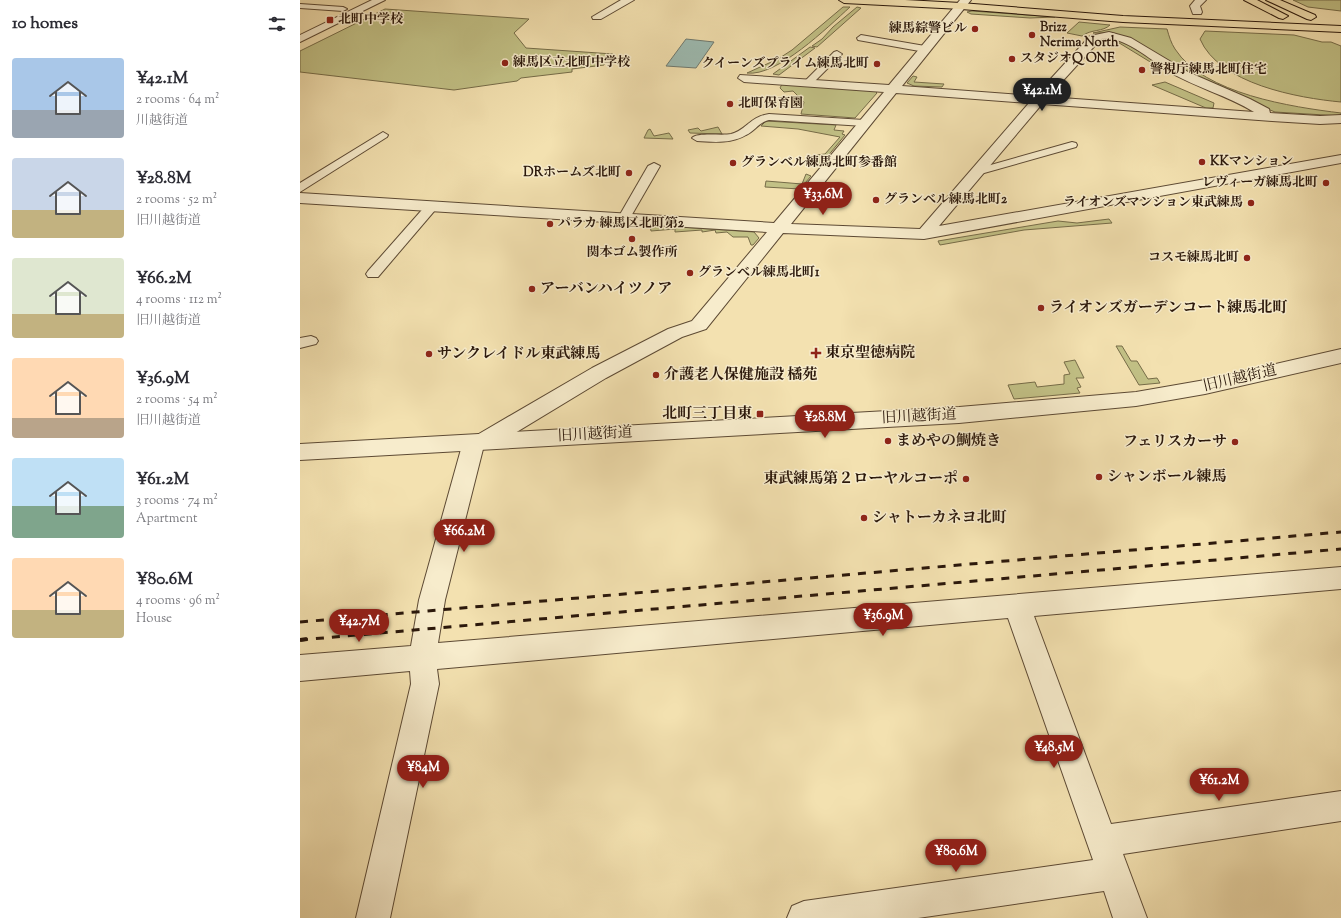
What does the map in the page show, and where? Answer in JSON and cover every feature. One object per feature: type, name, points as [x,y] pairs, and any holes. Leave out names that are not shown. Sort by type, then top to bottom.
[{"type":"main road","points":[[844,0],[967,2],[1284,16]]},
{"type":"main road","points":[[1249,0],[1284,16],[1312,23],[1340,34]]},
{"type":"main road","points":[[1271,0],[1312,23]]},
{"type":"main road","points":[[967,2],[1123,19],[1312,23],[1341,18]]},
{"type":"street","points":[[300,39],[380,0]]},
{"type":"street","points":[[597,18],[629,0]]},
{"type":"street","points":[[1196,12],[1195,6],[1201,0]]},
{"type":"street","points":[[372,918],[425,684],[422,657],[432,600],[479,442],[674,333],[699,325],[781,228],[925,49],[967,2]]},
{"type":"street","points":[[924,234],[1038,100],[1094,38],[1100,35],[1119,37],[1182,74],[1252,104],[1272,117]]},
{"type":"street","points":[[744,78],[1272,117],[1320,120],[1341,119]]},
{"type":"street","points":[[1320,120],[1341,131]]},
{"type":"street","points":[[300,198],[781,228],[924,234],[1341,159]]},
{"type":"street","name":"旧川越街道","points":[[300,452],[960,415],[1136,399],[1205,387],[1341,356]]},
{"type":"street","points":[[300,668],[1341,578]]},
{"type":"street","points":[[1017,606],[1130,918]]},
{"type":"street","points":[[1102,840],[1341,806]]},
{"type":"street","points":[[804,918],[1114,873]]},
{"type":"lane","points":[[300,6],[342,9]]},
{"type":"lane","points":[[860,38],[925,49]]},
{"type":"lane","points":[[808,82],[837,54]]},
{"type":"lane","points":[[697,138],[723,139],[745,132],[759,118],[769,117],[864,123]]},
{"type":"lane","points":[[300,188],[383,136]]},
{"type":"lane","points":[[977,172],[1072,145]]},
{"type":"lane","points":[[624,218],[654,166]]},
{"type":"lane","points":[[373,274],[432,206]]},
{"type":"shaded area","points":[[1293,0],[1341,0],[1341,11],[1308,7]]},
{"type":"shaded area","points":[[843,7],[850,7],[802,49],[773,67],[759,72],[747,73],[778,59],[792,50]]},
{"type":"shaded area","points":[[857,7],[861,8],[817,47],[812,46],[822,39],[833,27]]},
{"type":"shaded area","points":[[385,9],[529,19],[514,33],[526,48],[613,54],[604,65],[572,69],[572,72],[521,78],[517,81],[454,90],[300,72],[300,51]]},
{"type":"shaded area","points":[[972,11],[1055,17],[1030,18],[971,14],[967,12]]},
{"type":"shaded area","points":[[1079,22],[1110,25],[1104,29],[1089,32],[1082,36],[1067,33]]},
{"type":"shaded area","points":[[1120,27],[1167,29],[1175,49],[1188,64],[1206,77],[1250,96],[1298,107],[1341,113],[1341,116],[1275,112],[1214,87],[1136,42],[1114,33],[1093,33]]},
{"type":"shaded area","points":[[1205,31],[1294,35],[1322,42],[1331,42],[1341,46],[1341,102],[1304,97],[1282,92],[1242,78],[1224,67],[1210,54],[1200,39]]},
{"type":"shaded area","points":[[1119,40],[1168,70],[1165,71],[1116,41]]},
{"type":"shaded area","points":[[810,47],[815,48],[779,75],[773,74]]},
{"type":"shaded area","points":[[913,76],[917,77],[914,82],[944,84],[942,87],[914,86],[907,83]]},
{"type":"shaded area","points":[[1165,82],[1214,103],[1213,108],[1206,108],[1152,85]]},
{"type":"shaded area","points":[[782,84],[875,91],[877,93],[855,118],[801,114],[804,102],[793,91],[784,92],[780,88]]},
{"type":"shaded area","points":[[766,121],[836,125],[834,130],[844,131],[842,134],[845,135],[827,157],[816,166],[812,165],[816,155],[825,154],[840,137],[798,129],[761,126]]},
{"type":"shaded area","points":[[718,127],[722,134],[690,133],[688,130],[698,128],[701,131]]},
{"type":"shaded area","points":[[650,129],[654,136],[669,133],[673,139],[644,138]]},
{"type":"shaded area","points":[[806,174],[811,176],[800,189],[765,187],[766,181],[802,184]]},
{"type":"shaded area","points":[[1109,219],[1112,223],[1024,230],[940,245],[938,241],[1058,221],[1077,223]]},
{"type":"shaded area","points":[[650,225],[754,232],[759,238],[753,245],[751,245],[748,237],[733,237],[727,232],[716,233],[715,230],[702,232],[702,230],[675,232],[675,229],[651,231]]},
{"type":"shaded area","points":[[1116,346],[1122,346],[1131,361],[1137,361],[1148,379],[1157,378],[1160,383],[1139,385]]},
{"type":"shaded area","points":[[1075,360],[1084,378],[1076,378],[1081,387],[1077,388],[1080,393],[1014,399],[1008,385],[1035,382],[1037,387],[1064,384],[1064,375],[1070,374],[1064,362]]},
{"type":"water","points":[[686,39],[714,42],[696,68],[666,66]]},
{"type":"railway","points":[[300,622],[1341,532]]},
{"type":"railway","points":[[307,639],[300,640],[1341,549]]},
{"type":"place","name":"北町中学校","points":[[330,20]]},
{"type":"place","name":"練馬綜警ビル","points":[[975,29]]},
{"type":"place","name":"Brizz Nerima North","points":[[1032,35]]},
{"type":"place","name":"スタジオQ ONE","points":[[1012,59]]},
{"type":"place","name":"練馬区立北町中学校","points":[[505,63]]},
{"type":"place","name":"クイーンズプライム練馬北町","points":[[877,64]]},
{"type":"place","name":"警視庁練馬北町住宅","points":[[1142,70]]},
{"type":"place","name":"北町保育園","points":[[730,104]]},
{"type":"place","name":"KKマンション","points":[[1202,162]]},
{"type":"place","name":"グランベル練馬北町参番館","points":[[733,163]]},
{"type":"place","name":"DRホームズ北町","points":[[629,173]]},
{"type":"place","name":"レヴィーガ練馬北町","points":[[1326,183]]},
{"type":"place","name":"グランベル練馬北町2","points":[[876,200]]},
{"type":"place","name":"ライオンズマンション東武練馬","points":[[1251,203]]},
{"type":"place","name":"パラカ 練馬区北町第2","points":[[550,224]]},
{"type":"place","name":"関本ゴム製作所","points":[[632,239]]},
{"type":"place","name":"コスモ練馬北町","points":[[1247,258]]},
{"type":"place","name":"グランベル練馬北町1","points":[[690,273]]},
{"type":"place","name":"アーバンハイツノア","points":[[532,289]]},
{"type":"place","name":"ライオンズガーデンコート練馬北町","points":[[1041,308]]},
{"type":"place","name":"東京聖徳病院","points":[[816,353]]},
{"type":"place","name":"サンクレイドル東武練馬","points":[[429,354]]},
{"type":"place","name":"介護老人保健施設 橘苑","points":[[656,375]]},
{"type":"place","name":"北町三丁目東","points":[[760,414]]},
{"type":"place","name":"まめやの鯛焼き","points":[[888,441]]},
{"type":"place","name":"フェリスカーサ","points":[[1235,442]]},
{"type":"place","name":"シャンボール練馬","points":[[1099,477]]},
{"type":"place","name":"東武練馬第２ローヤルコーポ","points":[[966,479]]},
{"type":"place","name":"シャトーカネヨ北町","points":[[864,518]]}]
